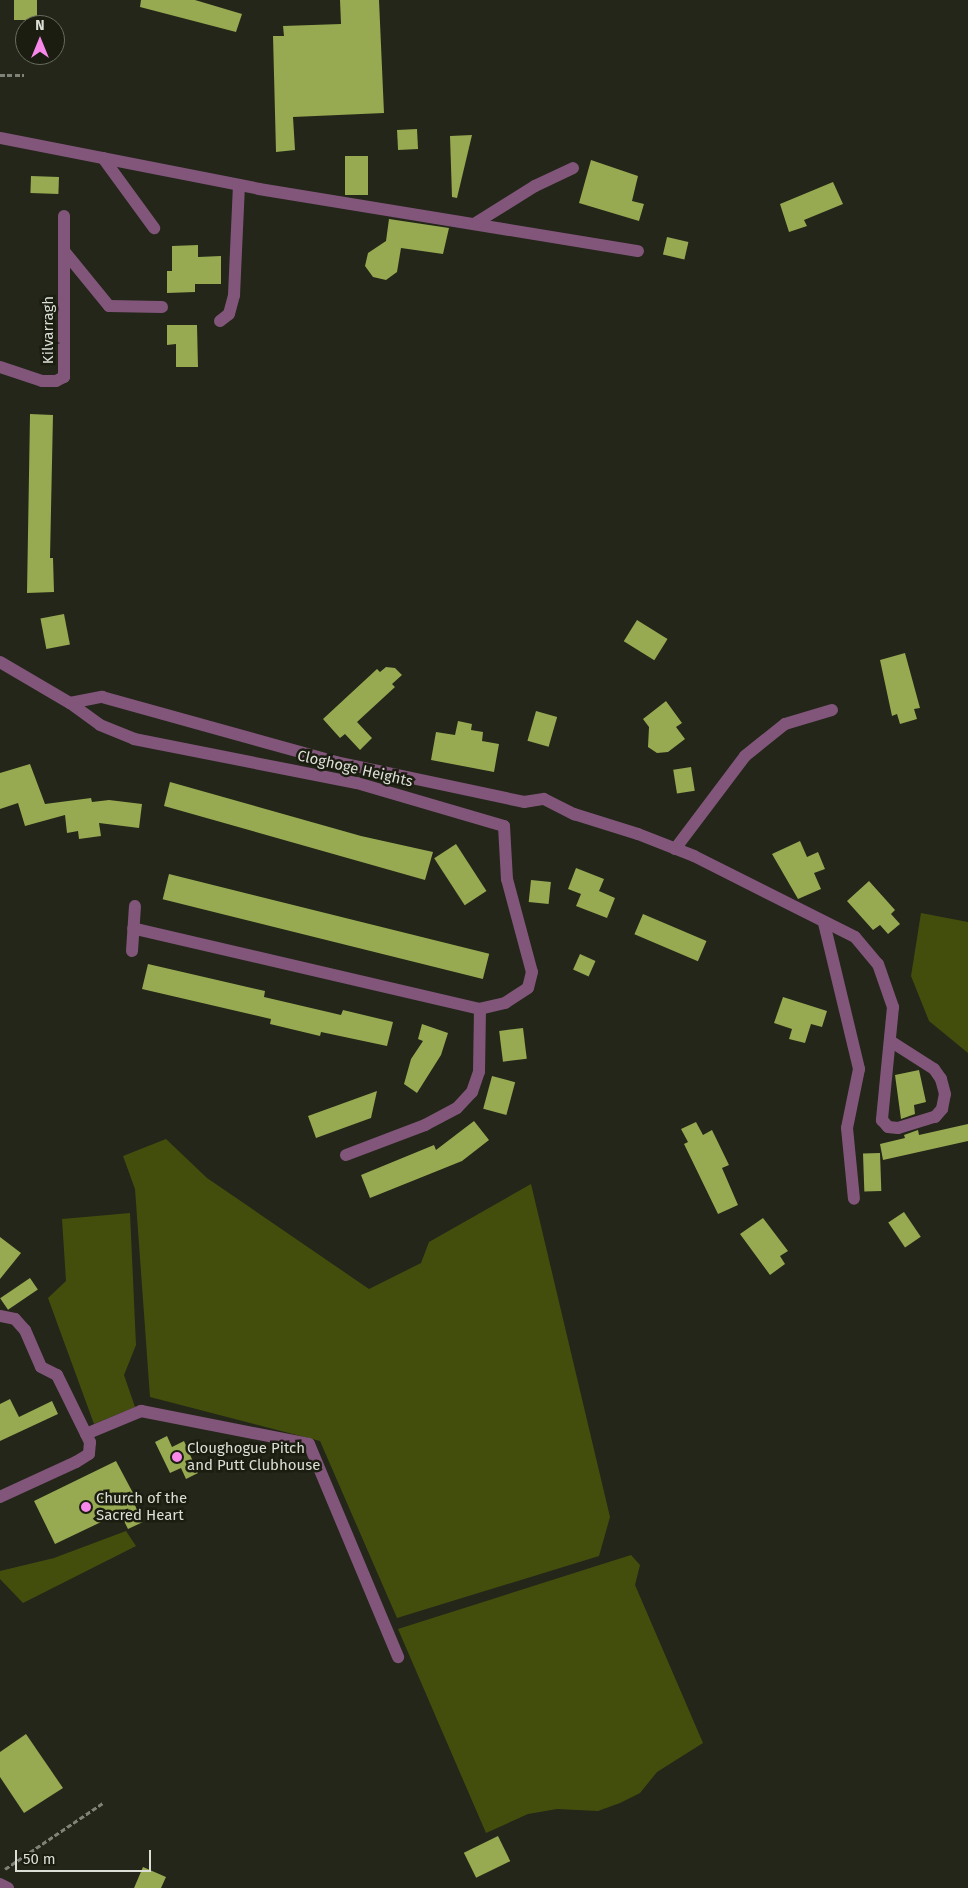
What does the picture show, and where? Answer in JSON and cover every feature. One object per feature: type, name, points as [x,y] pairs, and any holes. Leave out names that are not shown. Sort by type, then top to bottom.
[{"type":"street","points":[[0,138],[239,185],[638,251]]},
{"type":"street","points":[[103,158],[154,228]]},
{"type":"street","points":[[474,224],[534,186],[573,168]]},
{"type":"street","points":[[220,321],[229,314],[234,295],[239,185]]},
{"type":"street","name":"Kilvarragh","points":[[0,367],[42,381],[56,381],[64,377],[64,216]]},
{"type":"street","points":[[64,251],[109,306],[162,307]]},
{"type":"street","name":"Cloghoge Heights","points":[[0,662],[70,703],[100,725],[134,739],[357,784],[504,826],[507,878],[532,972],[528,988],[505,1003],[480,1009],[133,928]]},
{"type":"street","points":[[70,703],[102,697],[336,762],[524,802],[544,799],[574,814],[675,849],[855,937],[878,964],[893,1006],[882,1120],[888,1127],[898,1128],[935,1117],[942,1108],[945,1094],[941,1079],[934,1069],[890,1041]]},
{"type":"street","points":[[675,849],[745,756],[785,724],[832,710]]},
{"type":"street","points":[[132,950],[135,906]]},
{"type":"street","points":[[824,923],[859,1069],[847,1128],[854,1199]]},
{"type":"street","points":[[346,1154],[425,1124],[458,1108],[472,1092],[479,1072],[480,1009]]},
{"type":"street","points":[[0,1316],[15,1319],[26,1330],[41,1367],[57,1374],[90,1442],[89,1454],[0,1497]]},
{"type":"street","points":[[86,1434],[141,1411],[309,1444],[398,1657]]},
{"type":"street","points":[[0,1884],[8,1888]]},
{"type":"path","points":[[0,75],[24,75]]},
{"type":"path","points":[[0,1872],[103,1803]]},
{"type":"green space","points":[[921,913],[968,922],[968,1053],[929,1021],[911,976]]},
{"type":"green space","points":[[166,1139],[207,1178],[369,1289],[421,1263],[429,1242],[531,1184],[610,1517],[599,1556],[397,1618],[320,1441],[150,1397],[135,1189],[123,1156]]},
{"type":"green space","points":[[130,1213],[136,1345],[124,1375],[135,1407],[94,1424],[48,1298],[66,1281],[62,1219]]},
{"type":"green space","points":[[126,1531],[136,1546],[23,1603],[0,1579],[0,1571],[54,1558]]},
{"type":"green space","points":[[631,1555],[640,1565],[635,1585],[703,1743],[657,1772],[640,1793],[620,1803],[598,1811],[557,1809],[528,1814],[486,1833],[398,1629]]},
{"type":"building","points":[[14,0],[37,0],[37,15],[15,15],[14,20]]},
{"type":"building","points":[[141,0],[195,0],[242,14],[236,32],[140,7]]},
{"type":"building","points":[[340,0],[379,0],[384,113],[293,117],[295,150],[276,152],[273,36],[284,36],[283,26],[341,24]]},
{"type":"building","points":[[417,129],[418,149],[398,150],[397,130]]},
{"type":"building","points":[[472,135],[457,198],[452,197],[450,136]]},
{"type":"building","points":[[345,156],[368,156],[368,195],[345,195]]},
{"type":"building","points":[[591,160],[638,176],[632,201],[644,204],[639,221],[579,203]]},
{"type":"building","points":[[31,176],[59,177],[58,194],[30,193]]},
{"type":"building","points":[[833,182],[843,204],[804,220],[807,226],[789,232],[780,204]]},
{"type":"building","points":[[389,219],[449,228],[443,254],[401,248],[397,272],[386,280],[373,277],[365,266],[368,253],[386,241]]},
{"type":"building","points":[[667,237],[688,242],[684,259],[663,255]]},
{"type":"building","points":[[198,245],[198,257],[221,256],[221,284],[195,284],[195,292],[167,293],[167,271],[172,271],[172,246]]},
{"type":"building","points":[[167,325],[197,325],[198,367],[176,367],[176,344],[167,345]]},
{"type":"building","points":[[30,414],[53,415],[50,558],[53,558],[54,592],[27,593]]},
{"type":"building","points":[[64,614],[70,644],[46,649],[40,619]]},
{"type":"building","points":[[637,620],[668,639],[654,660],[624,641]]},
{"type":"building","points":[[905,653],[920,708],[914,709],[917,719],[900,724],[897,714],[892,716],[880,660]]},
{"type":"building","points":[[386,667],[395,668],[402,675],[392,684],[395,687],[357,722],[372,738],[360,750],[345,734],[340,738],[323,719],[377,669],[380,672]]},
{"type":"building","points":[[666,701],[682,723],[676,727],[685,739],[668,752],[657,753],[648,747],[649,727],[643,719]]},
{"type":"building","points":[[536,711],[557,717],[549,747],[527,741]]},
{"type":"building","points":[[458,721],[472,724],[471,730],[483,732],[482,741],[499,744],[494,772],[431,760],[436,732],[455,735]]},
{"type":"building","points":[[30,764],[45,804],[91,798],[92,802],[109,800],[142,804],[139,828],[99,823],[101,836],[79,839],[78,831],[67,833],[65,815],[25,826],[18,803],[0,809],[0,773]]},
{"type":"building","points":[[691,767],[695,791],[677,794],[673,770]]},
{"type":"building","points":[[170,782],[361,836],[433,852],[425,880],[164,806]]},
{"type":"building","points":[[800,841],[807,857],[818,852],[825,869],[814,873],[821,889],[798,899],[772,854]]},
{"type":"building","points":[[456,844],[486,891],[465,905],[434,858]]},
{"type":"building","points":[[576,868],[604,879],[599,891],[615,898],[607,918],[576,906],[581,894],[568,889]]},
{"type":"building","points":[[169,874],[489,954],[483,979],[163,899]]},
{"type":"building","points":[[531,880],[551,882],[549,904],[529,902]]},
{"type":"building","points":[[869,881],[895,910],[891,914],[900,924],[888,934],[880,925],[873,930],[847,901]]},
{"type":"building","points":[[643,914],[707,941],[698,961],[634,934]]},
{"type":"building","points":[[580,954],[596,961],[589,976],[573,970]]},
{"type":"building","points":[[148,964],[265,991],[264,997],[341,1015],[343,1010],[393,1022],[387,1046],[321,1032],[320,1036],[270,1024],[271,1019],[142,989]]},
{"type":"building","points":[[783,997],[827,1011],[822,1027],[811,1024],[805,1043],[789,1039],[792,1029],[774,1023]]},
{"type":"building","points":[[422,1024],[448,1033],[441,1055],[417,1093],[404,1084],[411,1059],[423,1041],[418,1039]]},
{"type":"building","points":[[523,1028],[527,1059],[503,1062],[499,1031]]},
{"type":"building","points":[[919,1070],[926,1102],[914,1105],[915,1114],[901,1119],[895,1075]]},
{"type":"building","points":[[492,1076],[515,1082],[506,1115],[483,1109]]},
{"type":"building","points":[[377,1091],[371,1118],[316,1138],[308,1116]]},
{"type":"building","points":[[474,1121],[489,1140],[462,1161],[370,1198],[361,1175],[434,1145],[436,1150]]},
{"type":"building","points":[[696,1122],[703,1135],[712,1130],[729,1165],[722,1168],[738,1205],[718,1214],[684,1144],[688,1142],[681,1129]]},
{"type":"building","points":[[968,1124],[968,1141],[883,1160],[880,1144],[905,1138],[904,1135],[918,1130],[919,1135]]},
{"type":"building","points":[[880,1153],[881,1191],[864,1192],[863,1154]]},
{"type":"building","points":[[904,1212],[921,1237],[905,1247],[888,1223]]},
{"type":"building","points":[[763,1218],[788,1251],[780,1256],[785,1264],[770,1275],[740,1234]]},
{"type":"building","points":[[0,1237],[21,1253],[0,1279]]},
{"type":"building","points":[[30,1278],[38,1290],[8,1310],[0,1298]]},
{"type":"building","points":[[10,1399],[19,1417],[52,1401],[58,1414],[0,1441],[0,1404]]},
{"type":"building","name":"Cloughogue Pitch and Putt Clubhouse","points":[[167,1436],[172,1447],[184,1441],[198,1473],[186,1479],[181,1468],[170,1473],[155,1442]]},
{"type":"building","name":"Church of the Sacred Heart","points":[[116,1461],[133,1493],[130,1495],[143,1522],[128,1529],[120,1513],[55,1544],[34,1501]]},
{"type":"building","points":[[26,1734],[63,1788],[24,1813],[0,1777],[0,1752]]},
{"type":"building","points":[[498,1836],[510,1861],[476,1878],[464,1853]]},
{"type":"building","points":[[143,1867],[166,1877],[161,1888],[134,1888]]},
{"type":"place","name":"Cloughogue Pitch and Putt Clubhouse","points":[[177,1457]]},
{"type":"place","name":"Church of the Sacred Heart","points":[[86,1507]]}]
